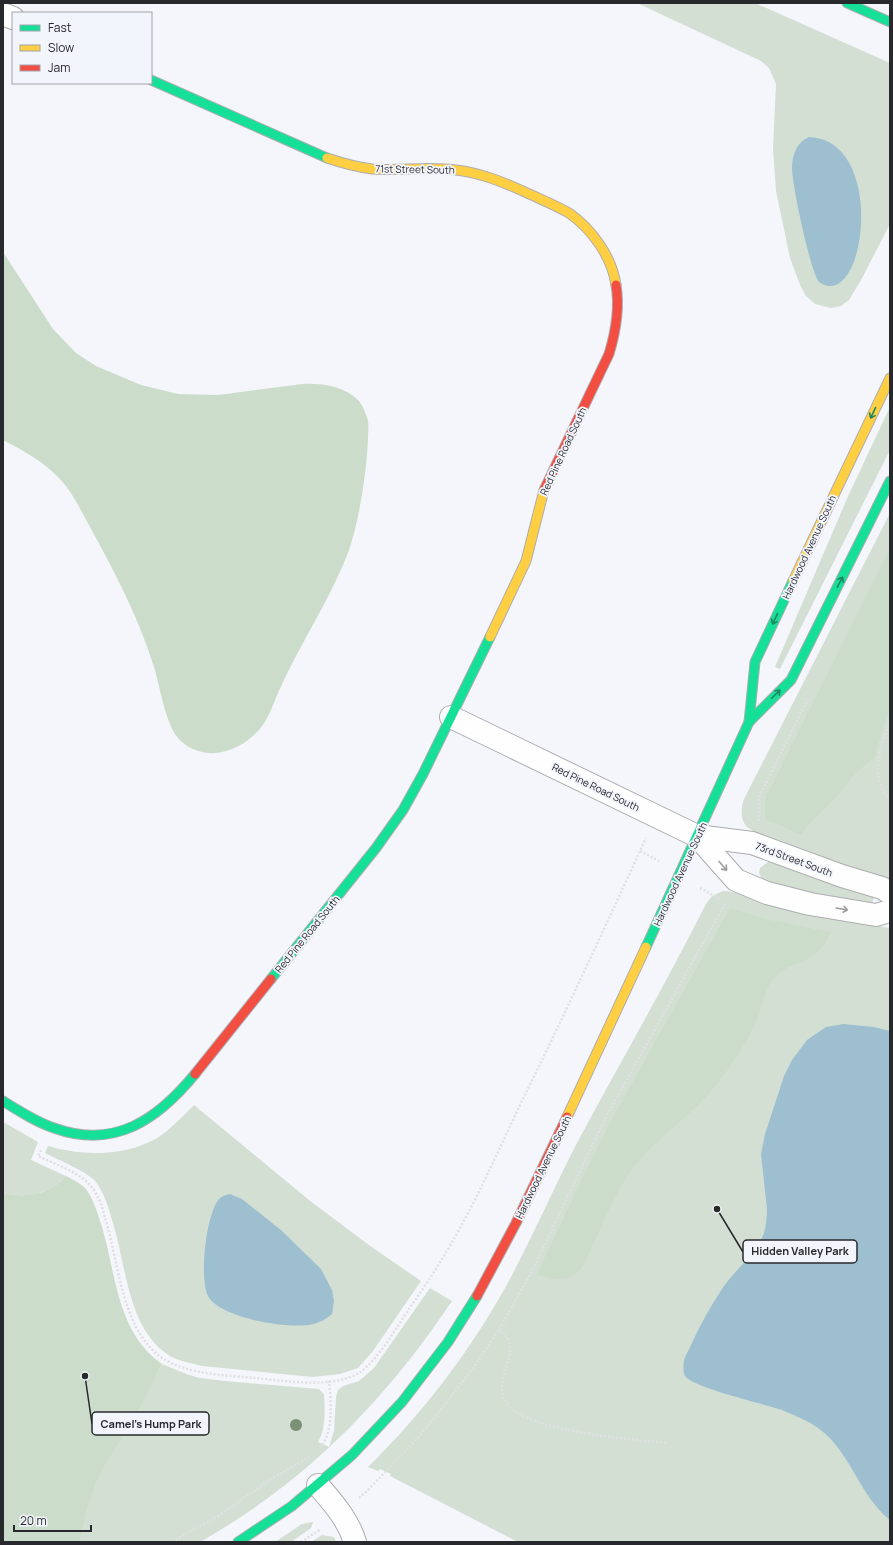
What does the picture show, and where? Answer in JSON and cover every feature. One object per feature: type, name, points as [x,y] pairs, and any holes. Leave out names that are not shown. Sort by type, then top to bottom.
[{"type":"street","points":[[847,3],[890,22]]},
{"type":"street","name":"71st Street South","points":[[152,80],[298,146],[338,162],[378,169],[448,168],[493,179],[555,206],[575,218],[598,243],[606,255],[612,269]]},
{"type":"street","name":"Red Pine Road South","points":[[3,1101],[37,1121],[71,1133],[105,1133],[132,1127],[144,1122],[157,1113],[170,1103],[180,1092],[394,824],[413,794],[522,571],[529,553],[543,492],[612,346],[619,311],[618,291],[612,269]]},
{"type":"street","name":"Hardwood Avenue South","points":[[238,1542],[292,1506],[352,1455],[402,1402],[448,1342],[474,1301],[516,1223],[604,1040],[749,722],[755,662],[890,378]]},
{"type":"street","name":"Hardwood Avenue South","points":[[749,722],[791,680],[890,481]]},
{"type":"street","name":"Red Pine Road South","points":[[451,717],[697,836]]},
{"type":"street","points":[[697,836],[736,880],[767,893],[810,904],[876,915],[890,912]]},
{"type":"street","name":"73rd Street South","points":[[697,836],[752,843],[842,876],[882,888],[890,893]]},
{"type":"street","points":[[318,1485],[341,1512],[349,1526],[355,1542]]},
{"type":"path","points":[[890,722],[881,748],[878,772],[880,786],[890,799]]},
{"type":"path","points":[[38,1156],[83,1179],[92,1188],[101,1205],[110,1232],[123,1293],[130,1313],[142,1336],[161,1357],[182,1367],[212,1374],[294,1382],[349,1379],[364,1370],[370,1364],[411,1306],[460,1228],[552,1041],[640,851]]},
{"type":"path","points":[[367,1491],[414,1442],[436,1416],[473,1368],[499,1330],[532,1271],[606,1117],[726,902]]},
{"type":"path","points":[[499,1330],[508,1338],[511,1348],[509,1359],[502,1376],[501,1389],[506,1404],[517,1414],[552,1425],[586,1433],[666,1443]]},
{"type":"path","points":[[317,1451],[325,1442],[329,1430],[329,1381]]},
{"type":"path","points":[[172,1542],[218,1516],[272,1478],[314,1454]]},
{"type":"path","points":[[301,1542],[322,1528]]},
{"type":"shaded area","points":[[637,3],[755,3],[890,63],[890,224],[860,282],[849,300],[841,306],[831,308],[815,304],[806,296],[800,285],[790,258],[776,191],[773,149],[776,84],[769,68],[761,61]]},
{"type":"shaded area","points":[[890,407],[890,450],[780,669],[775,667],[849,494]]},
{"type":"shaded area","points":[[890,513],[890,879],[829,862],[751,830],[744,823],[742,806],[744,799]]},
{"type":"shaded area","points":[[768,862],[775,863],[849,890],[874,897],[872,904],[812,894],[774,884],[762,879],[759,873],[760,868]]},
{"type":"shaded area","points":[[723,891],[734,892],[759,901],[890,928],[890,1542],[518,1542],[390,1476],[391,1474],[380,1469],[378,1471],[368,1467],[407,1426],[443,1382],[460,1360],[491,1312],[524,1252],[577,1143],[659,994],[706,904],[712,896]]},
{"type":"shaded area","points":[[194,1105],[309,1200],[373,1248],[421,1281],[373,1351],[358,1368],[340,1374],[313,1377],[202,1366],[179,1360],[167,1354],[154,1342],[144,1328],[130,1293],[117,1237],[101,1190],[95,1181],[85,1173],[45,1153],[48,1146],[62,1150],[93,1153],[125,1150],[140,1146],[154,1140],[167,1131]]},
{"type":"shaded area","points":[[3,1122],[38,1142],[31,1160],[66,1176],[53,1187],[37,1194],[20,1195],[3,1193]]},
{"type":"shaded area","points":[[430,1288],[452,1301],[426,1338],[399,1372],[371,1405],[341,1436],[309,1466],[239,1519],[200,1542],[3,1542],[3,1304],[158,1372],[162,1364],[200,1378],[319,1389],[324,1394],[325,1412],[324,1425],[318,1442],[329,1447],[334,1431],[336,1397],[338,1390],[343,1386],[359,1381],[374,1368]]},
{"type":"shaded area","points":[[313,1522],[311,1528],[291,1542],[275,1542],[302,1524]]},
{"type":"shaded area","points":[[322,1535],[334,1537],[336,1542],[311,1542]]},
{"type":"green space","points":[[3,252],[53,329],[76,353],[96,366],[141,385],[178,394],[218,395],[302,384],[333,386],[353,396],[359,401],[363,408],[368,421],[366,466],[359,512],[348,553],[330,593],[284,680],[266,720],[255,734],[238,746],[227,751],[206,753],[190,748],[178,738],[173,731],[166,714],[153,664],[133,611],[108,560],[69,490],[65,484],[47,467],[3,440]]},
{"type":"green space","points":[[890,548],[890,709],[874,759],[858,771],[832,801],[809,824],[801,835],[776,823],[765,820],[765,799]]},
{"type":"green space","points":[[730,908],[766,919],[830,932],[819,951],[811,957],[778,974],[772,981],[767,989],[760,1013],[751,1032],[723,1076],[704,1099],[654,1145],[630,1172],[615,1197],[580,1270],[575,1275],[563,1279],[544,1277],[537,1274],[612,1119]]},
{"type":"green space","points":[[66,1176],[86,1189],[90,1196],[102,1227],[120,1302],[127,1319],[136,1336],[147,1351],[162,1364],[134,1419],[105,1465],[95,1484],[79,1542],[3,1542],[3,1193],[20,1195],[37,1194],[53,1187]]},
{"type":"water","points":[[809,137],[832,144],[848,161],[858,185],[861,212],[859,239],[853,263],[843,280],[830,286],[819,282],[815,274],[802,226],[793,175],[793,157],[796,148],[801,142]]},
{"type":"water","points":[[843,1024],[874,1027],[890,1031],[890,1520],[869,1497],[845,1457],[825,1433],[812,1424],[782,1410],[701,1386],[685,1376],[684,1371],[685,1357],[710,1308],[724,1286],[751,1255],[764,1233],[767,1209],[761,1154],[765,1134],[784,1076],[792,1060],[807,1040],[826,1027]]},
{"type":"water","points":[[230,1194],[242,1199],[282,1231],[321,1269],[332,1290],[334,1301],[332,1314],[313,1324],[273,1324],[240,1316],[226,1310],[215,1304],[208,1296],[205,1288],[204,1276],[207,1232],[214,1207],[219,1199]]},
{"type":"traffic: fast","points":[[847,3],[890,22]]},
{"type":"traffic: fast","points":[[152,80],[327,158]]},
{"type":"traffic: fast","points":[[749,722],[791,680],[890,481]]},
{"type":"traffic: fast","points":[[646,947],[749,722],[755,662],[793,581]]},
{"type":"traffic: fast","points":[[271,979],[376,848],[403,810],[423,774],[490,637]]},
{"type":"traffic: fast","points":[[3,1101],[47,1126],[76,1134],[97,1135],[116,1132],[134,1126],[150,1117],[166,1105],[195,1074]]},
{"type":"traffic: fast","points":[[238,1542],[292,1506],[352,1455],[402,1402],[448,1342],[477,1296]]},
{"type":"traffic: slow","points":[[327,158],[349,165],[372,169],[435,168],[465,171],[492,178],[517,188],[569,213],[585,227],[600,244],[610,264],[616,285]]},
{"type":"traffic: slow","points":[[793,581],[890,378]]},
{"type":"traffic: slow","points":[[490,637],[526,561],[544,490]]},
{"type":"traffic: slow","points":[[567,1117],[646,947]]},
{"type":"traffic: jam","points":[[544,490],[609,354],[617,320],[618,303],[616,285]]},
{"type":"traffic: jam","points":[[195,1074],[271,979]]},
{"type":"traffic: jam","points":[[477,1296],[516,1223],[567,1117]]},
{"type":"place","name":"Hidden Valley Park","points":[[717,1209]]},
{"type":"place","name":"Camel's Hump Park","points":[[85,1376]]}]
